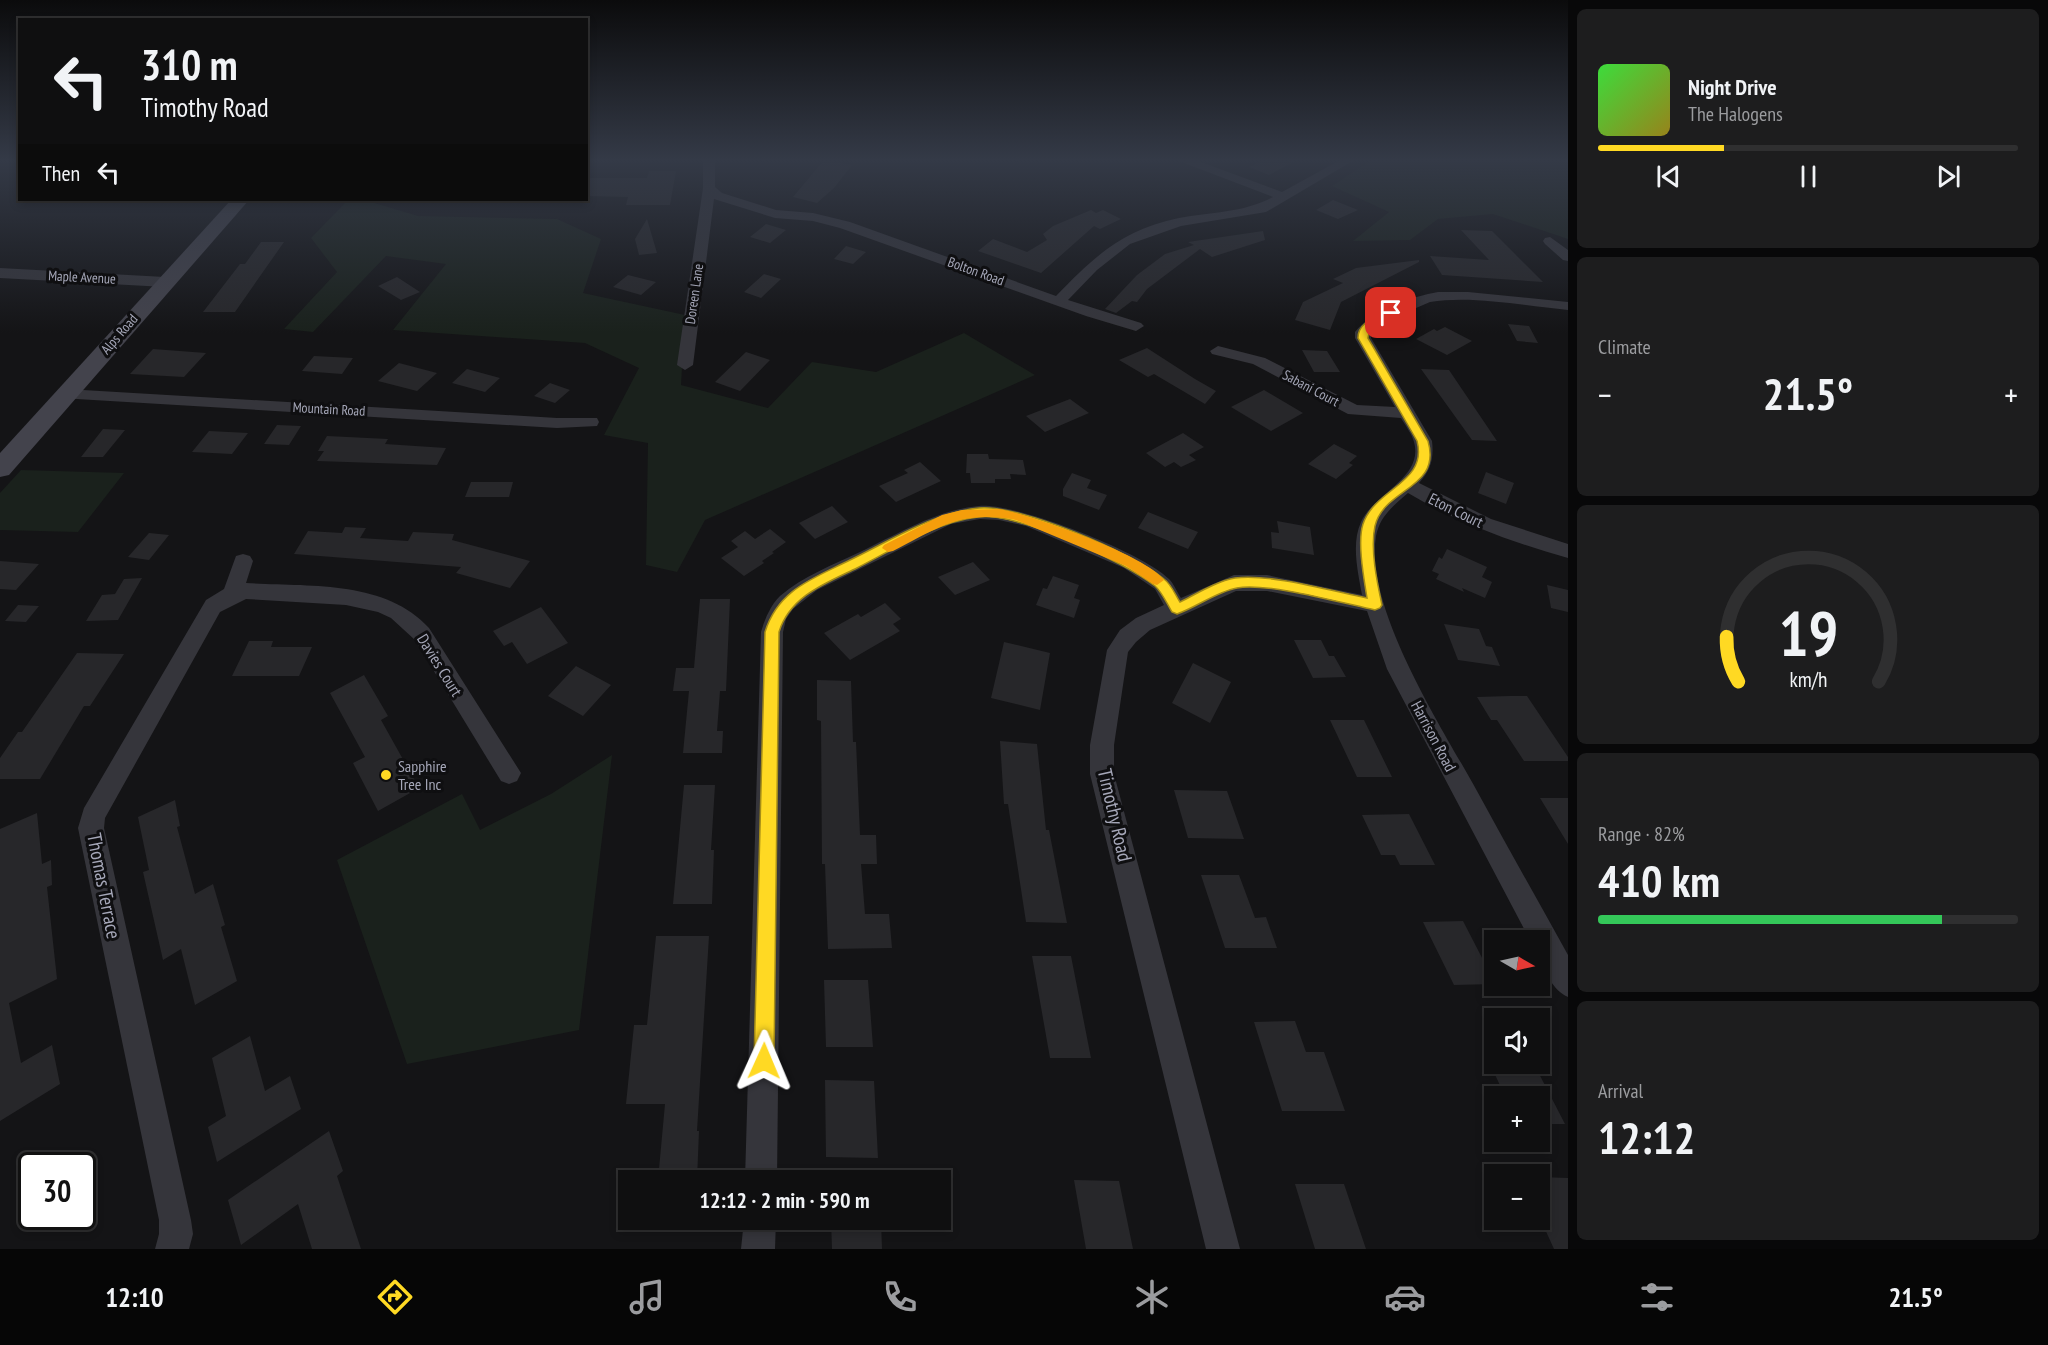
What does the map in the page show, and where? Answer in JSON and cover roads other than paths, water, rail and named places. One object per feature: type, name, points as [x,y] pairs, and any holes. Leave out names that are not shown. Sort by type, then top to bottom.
[{"type":"main road","name":"Alps Road","points":[[0,470],[224,217]]},
{"type":"street","name":"Doreen Lane","points":[[685,365],[706,217]]},
{"type":"street","name":"Bolton Road","points":[[814,217],[845,225],[1136,326]]},
{"type":"street","points":[[1059,301],[1099,261],[1125,241],[1179,222],[1213,217]]},
{"type":"street","points":[[1550,241],[1568,257]]},
{"type":"street","name":"Maple Avenue","points":[[0,273],[165,282]]},
{"type":"street","points":[[1406,413],[1363,338],[1363,332],[1367,326],[1426,298],[1438,296],[1468,296],[1568,306]]},
{"type":"street","name":"Sabani Court","points":[[1218,351],[1259,361],[1354,410],[1406,413]]},
{"type":"street","name":"Mountain Road","points":[[66,394],[557,423],[591,422]]},
{"type":"street","name":"Eton Court","points":[[1406,413],[1423,441],[1426,461],[1414,478],[1406,484],[1472,520],[1568,551]]},
{"type":"street","name":"Harrison Road","points":[[1406,484],[1379,508],[1369,525],[1368,568],[1382,629],[1398,669],[1568,983]]},
{"type":"street","points":[[761,1170],[772,632],[776,617],[786,603],[810,585],[947,518],[980,512],[999,513],[1031,520],[1131,563],[1162,584],[1177,609]]},
{"type":"street","points":[[233,594],[243,561]]},
{"type":"street","name":"Timothy Road","points":[[1223,1249],[1102,774],[1102,745],[1118,650],[1128,636],[1143,624],[1234,583],[1267,583],[1375,605]]},
{"type":"street","name":"Davies Court","points":[[233,594],[246,591],[355,600],[377,604],[404,616],[422,634],[510,773]]},
{"type":"street","name":"Thomas Terrace","points":[[172,1249],[176,1234],[175,1220],[91,828],[93,816],[213,606],[221,599],[233,594]]},
{"type":"street","points":[[758,1249],[759,1230]]},
{"type":"place","name":"Sapphire Tree Inc","points":[[386,775]]}]
